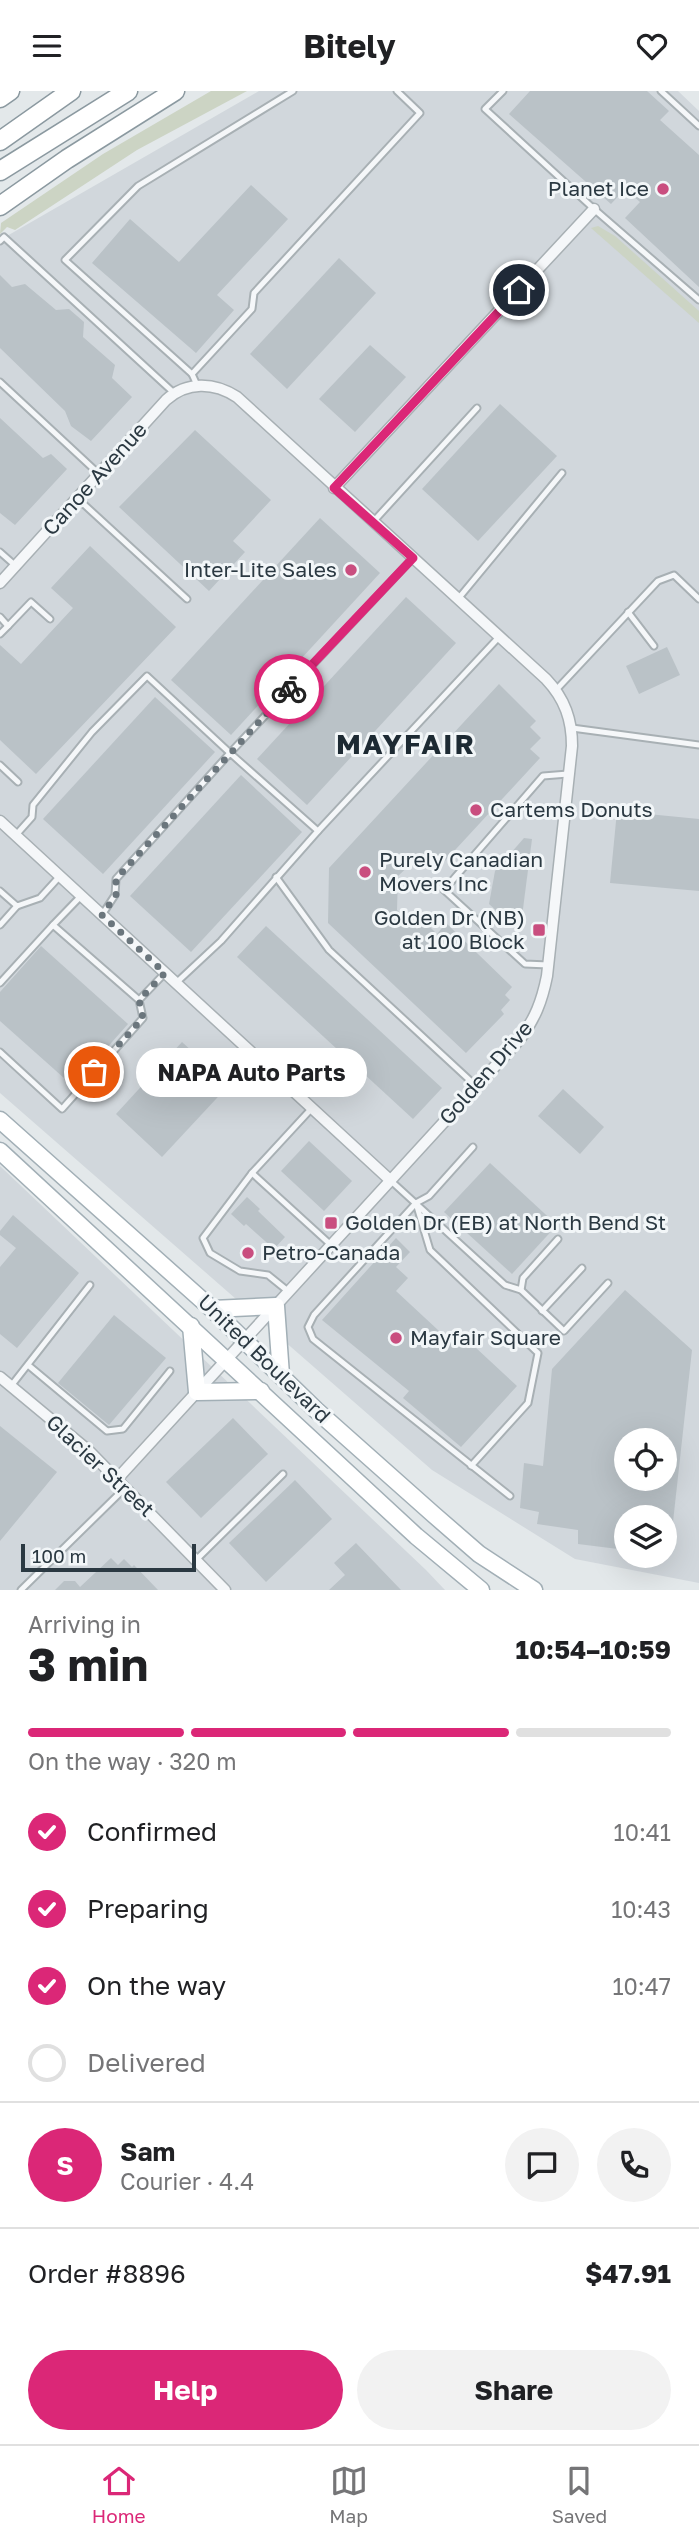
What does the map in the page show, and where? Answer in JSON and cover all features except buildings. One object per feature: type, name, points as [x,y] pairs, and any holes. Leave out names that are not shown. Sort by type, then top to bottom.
[{"type":"highway","points":[[0,141],[71,91]]},
{"type":"highway","points":[[0,171],[111,91]]},
{"type":"highway","points":[[0,171],[128,91]]},
{"type":"highway","points":[[0,206],[175,91]]},
{"type":"highway","points":[[48,172],[190,91]]},
{"type":"main road","name":"United Boulevard","points":[[0,1120],[212,1309],[316,1410],[479,1554],[534,1590]]},
{"type":"main road","name":"United Boulevard","points":[[0,1151],[416,1536],[481,1590]]},
{"type":"main road","points":[[212,1309],[276,1306],[281,1375]]},
{"type":"main road","points":[[191,1326],[197,1392],[261,1391]]},
{"type":"street","points":[[334,488],[594,209]]},
{"type":"street","points":[[174,393],[197,386]]},
{"type":"street","name":"Golden Drive","points":[[118,1478],[533,1020],[541,1003],[548,965],[572,746],[572,728],[556,690],[237,397],[220,387],[197,386]]},
{"type":"street","name":"Canoe Avenue","points":[[0,583],[174,393]]},
{"type":"street","points":[[0,821],[390,1180]]},
{"type":"street","name":"Glacier Street","points":[[0,1377],[118,1478],[225,1590]]},
{"type":"lane","points":[[197,386],[192,374],[65,260],[138,186],[293,91]]},
{"type":"lane","points":[[192,374],[252,309],[254,293],[420,113],[397,91]]},
{"type":"lane","points":[[503,91],[485,110],[699,300]]},
{"type":"lane","points":[[661,91],[699,126]]},
{"type":"lane","points":[[0,241],[4,237],[174,393]]},
{"type":"lane","points":[[0,382],[100,474]]},
{"type":"lane","points":[[373,522],[477,408]]},
{"type":"lane","points":[[458,599],[562,473]]},
{"type":"lane","points":[[77,498],[187,599]]},
{"type":"lane","points":[[0,552],[17,567]]},
{"type":"lane","points":[[102,915],[116,895],[116,879],[413,558]]},
{"type":"lane","points":[[556,690],[658,580],[674,575],[699,599]]},
{"type":"lane","points":[[0,634],[31,602],[50,619]]},
{"type":"lane","points":[[628,612],[654,646]]},
{"type":"lane","points":[[0,617],[8,626]]},
{"type":"lane","points":[[175,983],[221,941],[318,831],[499,637]]},
{"type":"lane","points":[[16,835],[32,817],[33,805],[92,732],[147,676],[318,831]]},
{"type":"lane","points":[[572,728],[699,745]]},
{"type":"lane","points":[[0,765],[18,782]]},
{"type":"lane","points":[[548,965],[525,964],[443,890],[543,776],[568,774]]},
{"type":"lane","points":[[0,925],[17,906],[40,898],[60,876]]},
{"type":"lane","points":[[276,877],[329,950],[476,1086]]},
{"type":"lane","points":[[1,895],[17,906]]},
{"type":"lane","points":[[0,983],[81,896]]},
{"type":"lane","points":[[0,1052],[62,1109],[143,1018],[139,1000],[53,925]]},
{"type":"lane","points":[[139,1000],[165,973]]},
{"type":"lane","points":[[289,1292],[268,1275],[240,1271],[210,1253],[203,1238],[252,1173],[312,1108]]},
{"type":"lane","points":[[473,1147],[429,1196],[416,1203],[314,1315],[307,1327],[313,1339],[510,1496]]},
{"type":"lane","points":[[252,1173],[331,1245]]},
{"type":"lane","points":[[390,1180],[505,1285],[521,1290],[564,1331],[608,1283]]},
{"type":"lane","points":[[416,1203],[430,1250],[538,1353],[528,1403],[471,1466]]},
{"type":"lane","points":[[521,1290],[523,1278],[558,1239]]},
{"type":"lane","points":[[542,1311],[582,1268]]},
{"type":"lane","points":[[11,1386],[90,1285]]},
{"type":"lane","points":[[27,1366],[107,1431],[123,1429],[170,1371]]},
{"type":"lane","points":[[196,1560],[283,1474]]},
{"type":"lane","points":[[21,1590],[126,1487]]},
{"type":"shaded area","points":[[259,91],[678,91],[699,111],[699,1583],[622,1568],[677,1568],[677,1505],[614,1505],[614,1567],[575,1559],[432,1470],[0,1093],[0,240]]},
{"type":"shaded area","points":[[0,1166],[426,1570],[445,1590],[0,1590]]},
{"type":"green space","points":[[211,91],[247,91],[137,150],[15,230],[7,227],[0,234],[1,223],[103,154]]},
{"type":"green space","points":[[598,226],[615,236],[699,311],[699,323],[591,228]]},
{"type":"way so far","points":[[94,1072],[143,1018],[139,1000],[165,973],[102,915],[116,895],[116,879],[289,689]]},
{"type":"place","name":"Planet Ice","points":[[663,189]]},
{"type":"place","name":"Inter-Lite Sales","points":[[351,570]]},
{"type":"place","name":"Cartems Donuts","points":[[476,810]]},
{"type":"place","name":"Purely Canadian Movers Inc","points":[[365,872]]},
{"type":"place","name":"Golden Dr (NB) at 100 Block","points":[[539,930]]},
{"type":"place","name":"NAPA Auto Parts","points":[[94,1072]]},
{"type":"place","name":"Golden Dr (EB) at North Bend St","points":[[331,1223]]},
{"type":"place","name":"Petro-Canada","points":[[248,1253]]},
{"type":"place","name":"Mayfair Square","points":[[396,1338]]},
{"type":"district","name":"MAYFAIR","points":[[406,744]]},
{"type":"route","points":[[289,689],[413,558],[334,488],[519,290]]}]
